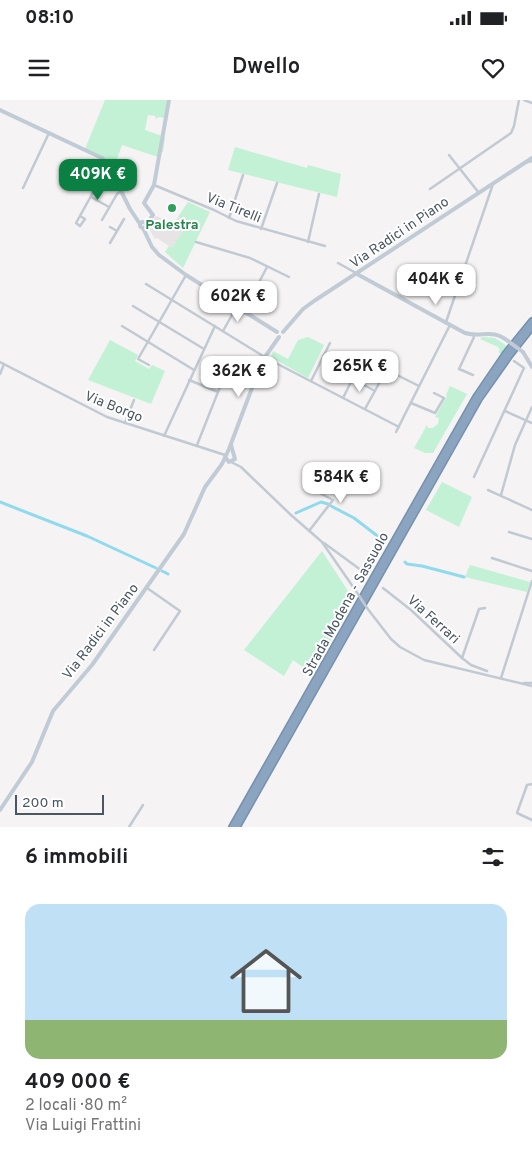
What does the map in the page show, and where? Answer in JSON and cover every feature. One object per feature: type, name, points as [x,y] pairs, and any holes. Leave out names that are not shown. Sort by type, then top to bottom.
[{"type":"highway","name":"Strada Modena - Sassuolo","points":[[232,827],[476,397],[506,353],[532,321]]},
{"type":"highway","name":"Strada Modena - Sassuolo","points":[[237,827],[478,399],[532,328]]},
{"type":"street","points":[[146,225],[153,216],[153,213],[144,203],[154,185],[170,100]]},
{"type":"street","points":[[430,189],[512,132],[520,100]]},
{"type":"street","points":[[524,100],[532,103]]},
{"type":"street","points":[[0,110],[102,158],[140,224],[144,222],[146,225],[152,246],[159,255],[186,275],[279,333]]},
{"type":"street","points":[[24,188],[49,133]]},
{"type":"street","points":[[449,155],[478,193]]},
{"type":"street","name":"Via Radici in Piano","points":[[0,810],[32,762],[53,711],[92,665],[184,534],[206,487],[231,445],[265,357],[279,333],[303,310],[494,182],[532,159]]},
{"type":"street","points":[[228,218],[243,175]]},
{"type":"street","points":[[80,216],[100,178]]},
{"type":"street","points":[[396,432],[448,323],[494,182]]},
{"type":"street","points":[[261,229],[277,183]]},
{"type":"street","name":"Via Tirelli","points":[[154,185],[214,210],[228,218],[325,246]]},
{"type":"street","points":[[102,220],[117,194],[121,191]]},
{"type":"street","points":[[308,242],[319,194]]},
{"type":"street","points":[[91,197],[109,208]]},
{"type":"street","points":[[110,243],[124,218]]},
{"type":"street","points":[[110,227],[117,231]]},
{"type":"street","points":[[196,242],[250,258],[289,277]]},
{"type":"street","points":[[338,263],[465,333],[473,335],[492,333],[500,336],[523,352],[532,367]]},
{"type":"street","points":[[244,310],[267,267]]},
{"type":"street","points":[[149,365],[138,359],[186,275]]},
{"type":"street","points":[[146,284],[265,357],[399,427]]},
{"type":"street","points":[[133,306],[204,349]]},
{"type":"street","points":[[223,331],[237,306]]},
{"type":"street","points":[[122,326],[194,370]]},
{"type":"street","points":[[164,436],[215,326]]},
{"type":"street","points":[[473,335],[474,337],[459,369],[473,375]]},
{"type":"street","points":[[311,381],[330,342]]},
{"type":"street","points":[[474,478],[524,368],[514,361]]},
{"type":"street","name":"Via Borgo","points":[[0,362],[107,417],[226,455]]},
{"type":"street","points":[[0,374],[4,364]]},
{"type":"street","points":[[343,398],[357,370],[380,382]]},
{"type":"street","points":[[399,376],[419,386]]},
{"type":"street","points":[[365,409],[382,378]]},
{"type":"street","points":[[197,445],[223,379]]},
{"type":"street","points":[[353,379],[375,391]]},
{"type":"street","points":[[189,380],[218,392]]},
{"type":"street","points":[[411,403],[435,413],[444,398],[434,394]]},
{"type":"street","points":[[125,423],[134,400]]},
{"type":"street","points":[[501,495],[515,445],[532,406]]},
{"type":"street","points":[[505,411],[532,423]]},
{"type":"street","points":[[231,445],[235,455]]},
{"type":"street","points":[[230,462],[226,455],[230,452],[235,455]]},
{"type":"street","name":"Via Radici in Piano","points":[[220,466],[230,462],[235,455]]},
{"type":"street","name":"Via Ferrari","points":[[235,455],[241,468]]},
{"type":"street","name":"Via Ferrari","points":[[230,462],[241,468],[290,516],[322,542],[387,635],[411,654],[437,664],[532,685]]},
{"type":"street","points":[[309,531],[333,500],[310,488]]},
{"type":"street","points":[[488,490],[532,510]]},
{"type":"street","points":[[509,532],[532,539]]},
{"type":"street","name":"Via Ferrari","points":[[322,542],[365,573]]},
{"type":"street","points":[[492,558],[532,571]]},
{"type":"street","points":[[501,678],[532,581]]},
{"type":"street","points":[[147,588],[180,611],[154,650]]},
{"type":"street","name":"Via Ferrari","points":[[383,588],[411,610],[462,658],[471,665],[487,671]]},
{"type":"street","points":[[462,658],[478,609],[485,608]]},
{"type":"street","points":[[470,672],[471,665]]},
{"type":"street","points":[[532,784],[526,785],[517,813],[532,820]]},
{"type":"street","points":[[129,827],[144,805]]},
{"type":"shaded area","points":[[156,216],[173,223],[178,217],[188,223],[172,248],[157,238],[155,239],[148,227]]},
{"type":"green space","points":[[105,100],[168,100],[165,118],[159,117],[156,119],[155,116],[148,115],[145,130],[165,137],[163,152],[161,151],[158,157],[122,145],[112,173],[104,158],[85,149]]},
{"type":"green space","points":[[235,147],[307,168],[308,165],[341,174],[337,197],[228,170]]},
{"type":"green space","points":[[188,202],[210,212],[183,268],[165,252],[169,246],[172,248],[188,223],[178,217]]},
{"type":"green space","points":[[308,337],[324,345],[308,378],[271,357],[273,351],[288,359],[298,340]]},
{"type":"green space","points":[[482,337],[495,338],[507,346],[501,354],[498,352],[500,350],[498,347],[480,339]]},
{"type":"green space","points":[[110,340],[138,355],[135,361],[149,369],[152,365],[165,371],[151,404],[88,380]]},
{"type":"green space","points":[[450,386],[467,394],[433,453],[425,453],[414,448],[427,425],[428,428],[433,428],[438,424],[439,418],[435,417],[447,396]]},
{"type":"green space","points":[[442,482],[472,497],[459,527],[426,510]]},
{"type":"green space","points":[[322,551],[355,599],[312,674],[293,660],[284,676],[244,650]]},
{"type":"green space","points":[[470,565],[530,582],[527,592],[465,577]]},
{"type":"waterway","points":[[0,502],[87,536],[156,568]]},
{"type":"waterway","points":[[296,513],[321,502],[328,504]]},
{"type":"waterway","points":[[331,506],[354,518],[384,541]]},
{"type":"waterway","points":[[405,562],[464,577]]},
{"type":"waterway","points":[[162,571],[168,574]]},
{"type":"place","name":"Palestra","points":[[172,208]]}]
